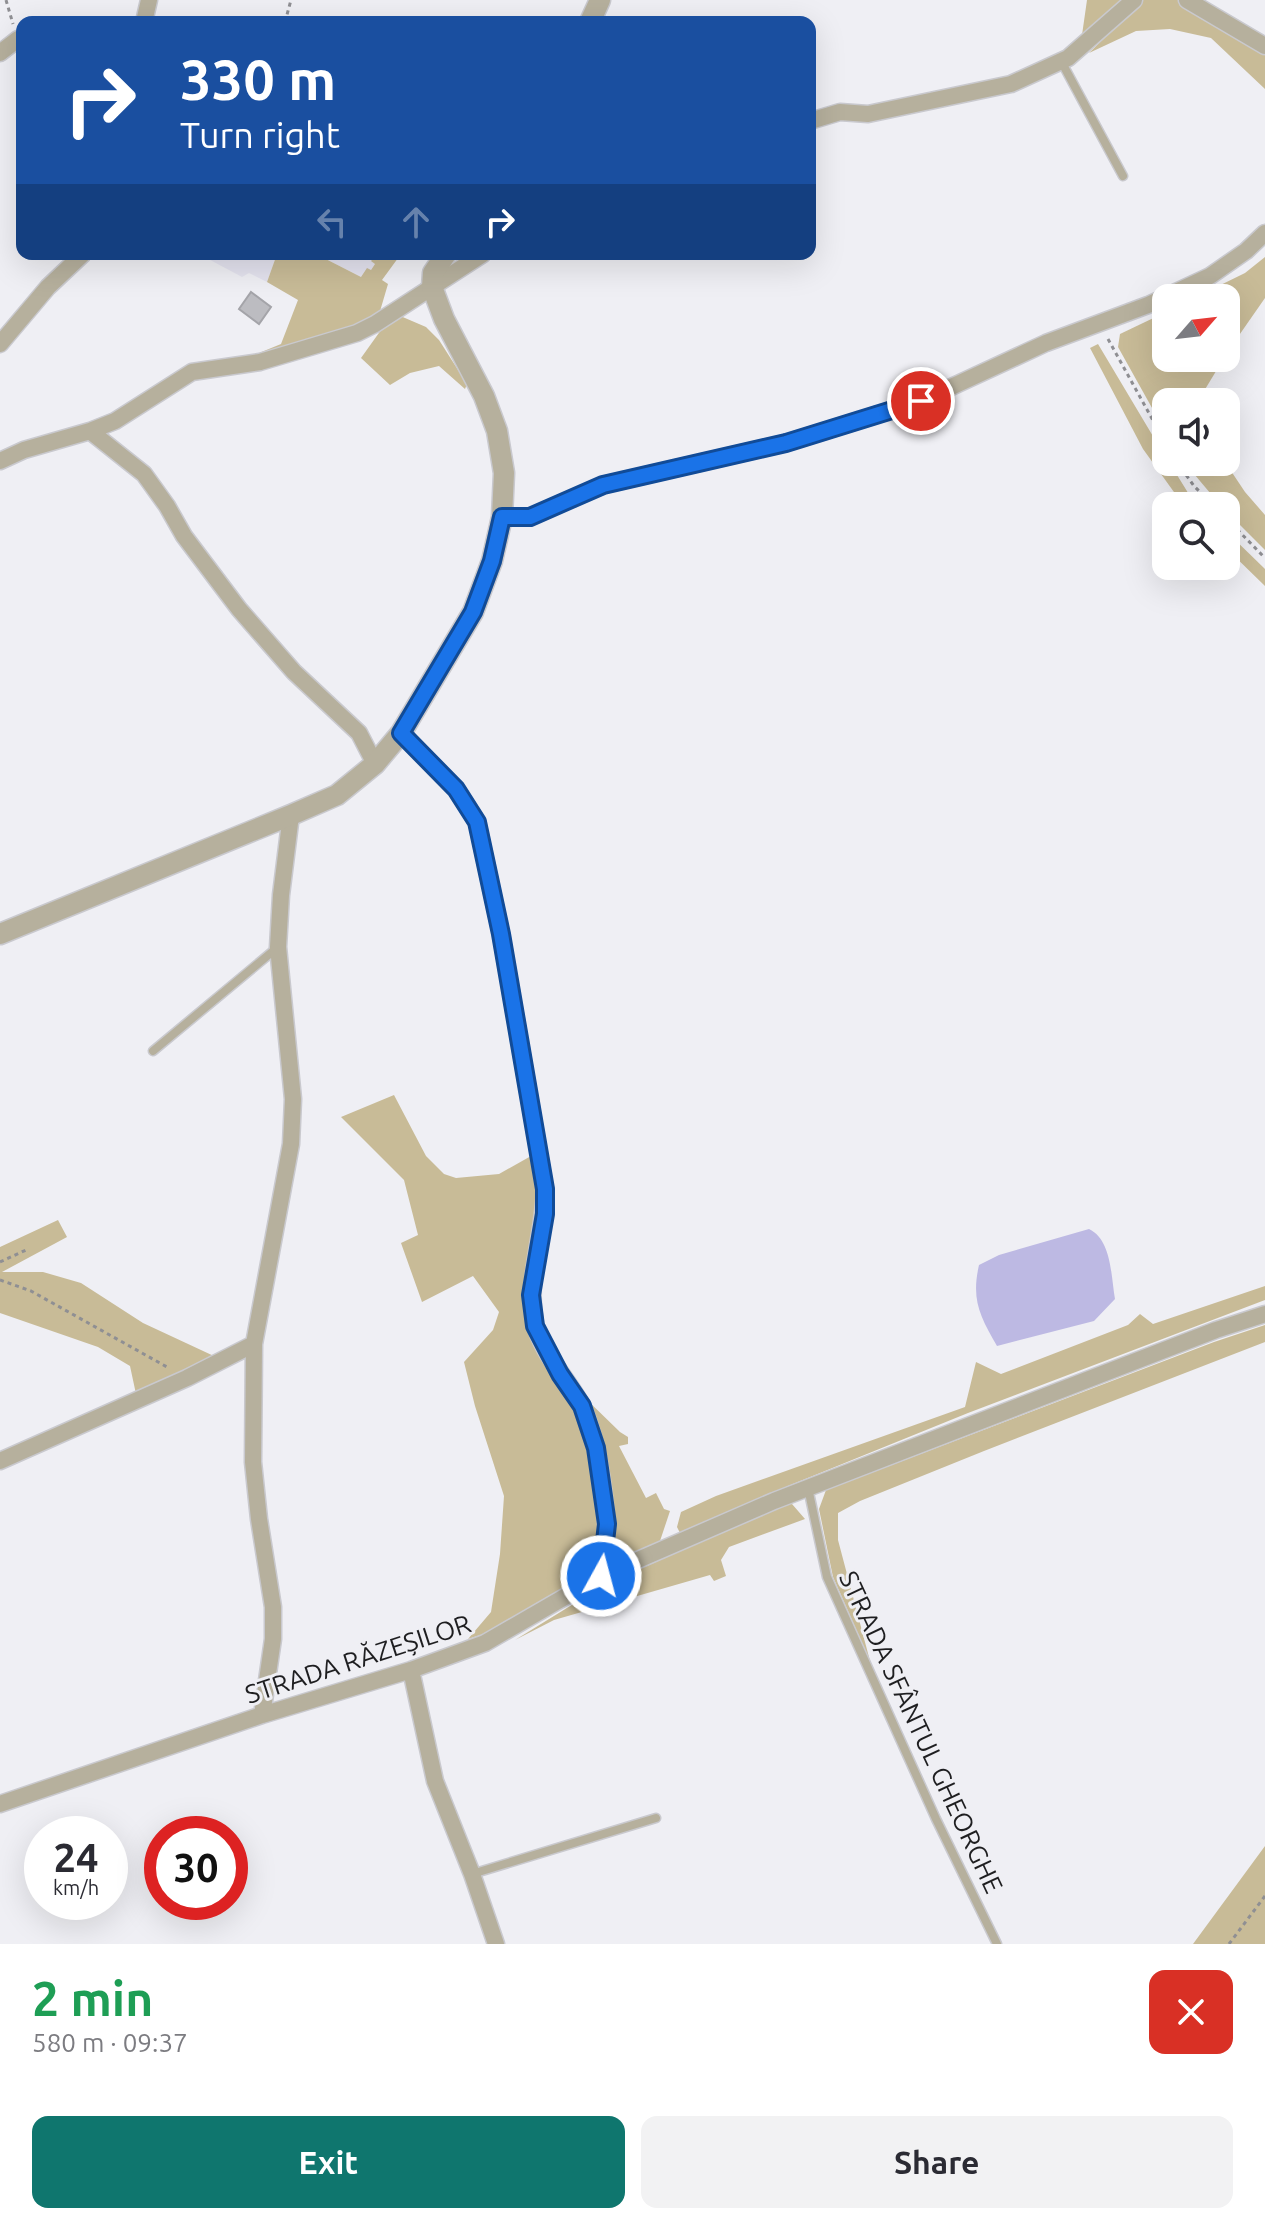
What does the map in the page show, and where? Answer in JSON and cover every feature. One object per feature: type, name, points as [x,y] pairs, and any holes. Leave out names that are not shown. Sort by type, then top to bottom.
[{"type":"street","points":[[816,119],[840,112],[868,114],[1011,84],[1068,58],[1134,0]]},
{"type":"street","points":[[1187,0],[1265,46]]},
{"type":"street","points":[[502,517],[530,517],[603,485],[786,443],[921,401],[1046,343],[1100,324],[1210,276],[1246,251],[1265,233]]},
{"type":"street","points":[[0,344],[48,287],[77,260]]},
{"type":"street","points":[[0,934],[337,795],[375,764],[401,733],[473,612],[492,561],[502,517],[504,473],[497,431],[484,396],[444,319],[432,287],[433,273],[439,260]]},
{"type":"street","points":[[0,461],[24,450],[115,421],[192,372],[260,362],[357,333],[474,260]]},
{"type":"street","points":[[90,431],[144,474],[184,536],[239,609],[294,672],[359,733],[375,764]]},
{"type":"street","points":[[401,733],[456,789],[477,822],[501,934],[545,1189],[545,1214],[531,1295],[535,1326],[560,1374],[582,1406],[596,1448],[607,1524],[601,1576]]},
{"type":"street","points":[[262,1715],[273,1639],[273,1607],[253,1462],[254,1344],[291,1144],[293,1099],[278,947],[291,815]]},
{"type":"street","name":"STRADA RĂZEȘILOR","points":[[0,1804],[485,1643],[601,1576],[808,1487],[1265,1314]]},
{"type":"street","points":[[0,1461],[187,1378],[254,1344]]},
{"type":"street","points":[[411,1670],[435,1781],[496,1944]]},
{"type":"lane","points":[[1061,61],[1123,176]]},
{"type":"lane","points":[[153,1051],[278,947]]},
{"type":"lane","name":"STRADA SFÂNTUL GHEORGHE","points":[[808,1487],[827,1577],[910,1763],[997,1944]]},
{"type":"lane","points":[[472,1874],[656,1818]]},
{"type":"path","points":[[6,0],[16,29]]},
{"type":"path","points":[[1100,324],[1152,419]]},
{"type":"path","points":[[1187,476],[1200,492]]},
{"type":"path","points":[[1240,532],[1265,558]]},
{"type":"path","points":[[0,1262],[26,1250]]},
{"type":"path","points":[[0,1280],[31,1291],[187,1378]]},
{"type":"path","points":[[1229,1944],[1265,1896]]},
{"type":"shaded area","points":[[1087,0],[1127,0],[1081,42]]},
{"type":"shaded area","points":[[1143,0],[1179,0],[1265,52],[1265,89],[1211,38],[1170,29],[1136,31],[1089,53]]},
{"type":"shaded area","points":[[1265,257],[1265,298],[1240,334],[1240,284],[1223,284],[1245,273]]},
{"type":"shaded area","points":[[210,260],[275,260],[267,282],[249,273],[242,277]]},
{"type":"shaded area","points":[[275,260],[328,260],[361,277],[367,268],[371,270],[375,264],[372,260],[397,260],[382,280],[388,284],[378,318],[275,354],[259,353],[281,344],[298,300],[267,282]]},
{"type":"shaded area","points":[[328,260],[373,260],[375,264],[361,277]]},
{"type":"shaded area","points":[[398,315],[426,327],[439,340],[467,384],[465,389],[439,366],[410,373],[390,385],[361,358],[381,330]]},
{"type":"shaded area","points":[[1152,319],[1152,372],[1216,372],[1206,388],[1152,388],[1152,408],[1118,347],[1120,334]]},
{"type":"shaded area","points":[[1098,344],[1152,435],[1152,462],[1143,449],[1090,348]]},
{"type":"shaded area","points":[[1162,476],[1178,476],[1188,492],[1174,492]]},
{"type":"shaded area","points":[[1196,476],[1234,476],[1265,515],[1265,550],[1240,525],[1240,492],[1209,492]]},
{"type":"shaded area","points":[[1240,545],[1265,569],[1265,586],[1240,562]]},
{"type":"shaded area","points":[[394,1095],[426,1156],[444,1174],[456,1178],[499,1174],[531,1156],[538,1208],[526,1290],[589,1447],[601,1524],[597,1562],[591,1574],[493,1631],[468,1639],[491,1612],[500,1554],[504,1496],[464,1362],[493,1330],[499,1312],[473,1276],[422,1302],[401,1243],[418,1235],[404,1180],[341,1117]]},
{"type":"shaded area","points":[[58,1220],[67,1237],[2,1272],[43,1272],[81,1283],[143,1323],[216,1357],[136,1394],[130,1366],[98,1347],[0,1313],[0,1247]]},
{"type":"shaded area","points":[[1089,1229],[1097,1234],[1106,1250],[1115,1299],[1094,1321],[997,1346],[986,1326],[977,1298],[979,1265],[999,1255]]},
{"type":"shaded area","points":[[1265,1286],[1265,1300],[968,1413],[788,1486],[681,1535],[677,1527],[681,1512],[716,1496],[965,1407],[976,1362],[1001,1374],[1128,1325],[1140,1314],[1153,1324]]},
{"type":"shaded area","points":[[1265,1325],[1265,1342],[984,1451],[860,1501],[838,1513],[838,1540],[870,1661],[833,1577],[819,1509],[826,1490]]},
{"type":"shaded area","points":[[583,1396],[628,1437],[628,1444],[619,1446],[646,1498],[656,1493],[664,1509],[670,1511],[659,1544],[609,1566]]},
{"type":"shaded area","points":[[782,1504],[792,1504],[805,1519],[729,1547],[721,1560],[726,1576],[714,1581],[710,1575],[554,1620],[515,1640],[601,1587],[614,1575],[647,1566]]},
{"type":"shaded area","points":[[1265,1846],[1265,1944],[1193,1944]]},
{"type":"building","points":[[251,292],[271,307],[259,324],[239,309]]},
{"type":"route","points":[[601,1576],[607,1524],[596,1448],[582,1406],[560,1374],[535,1326],[531,1295],[545,1214],[545,1189],[501,934],[477,822],[456,789],[401,733],[473,612],[492,561],[502,517],[530,517],[603,485],[786,443],[921,401]]}]
